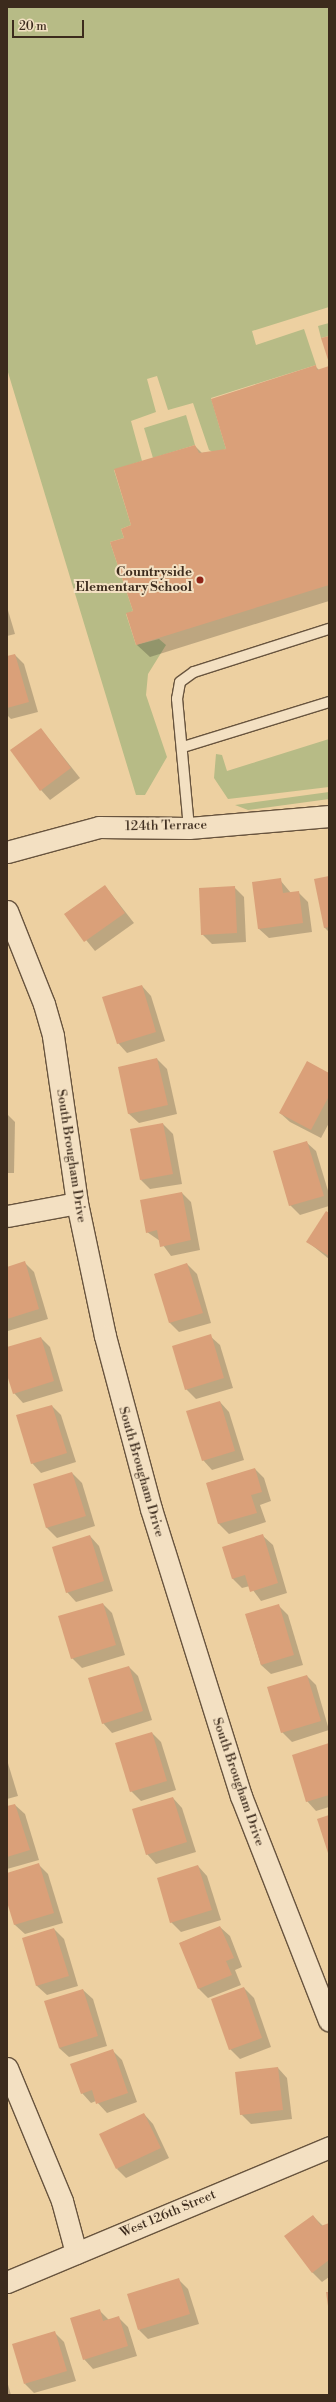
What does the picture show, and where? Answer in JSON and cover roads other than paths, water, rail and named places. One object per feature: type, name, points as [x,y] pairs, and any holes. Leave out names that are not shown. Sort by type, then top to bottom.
[{"type":"street","name":"124th Terrace","points":[[7,852],[99,827],[189,828],[329,816]]},
{"type":"street","name":"South Brougham Drive","points":[[7,911],[44,1004],[53,1036],[77,1203],[122,1404],[180,1606],[241,1796],[329,2020]]},
{"type":"street","points":[[7,1216],[77,1203]]},
{"type":"street","points":[[7,2068],[62,2201],[76,2253]]},
{"type":"street","name":"West 126th Street","points":[[7,2282],[329,2148]]},
{"type":"lane","points":[[189,828],[183,747],[177,699],[180,682],[194,672],[329,629]]},
{"type":"lane","points":[[183,747],[329,702]]},
{"type":"place","name":"Countryside Elementary School","points":[[200,580]]}]
